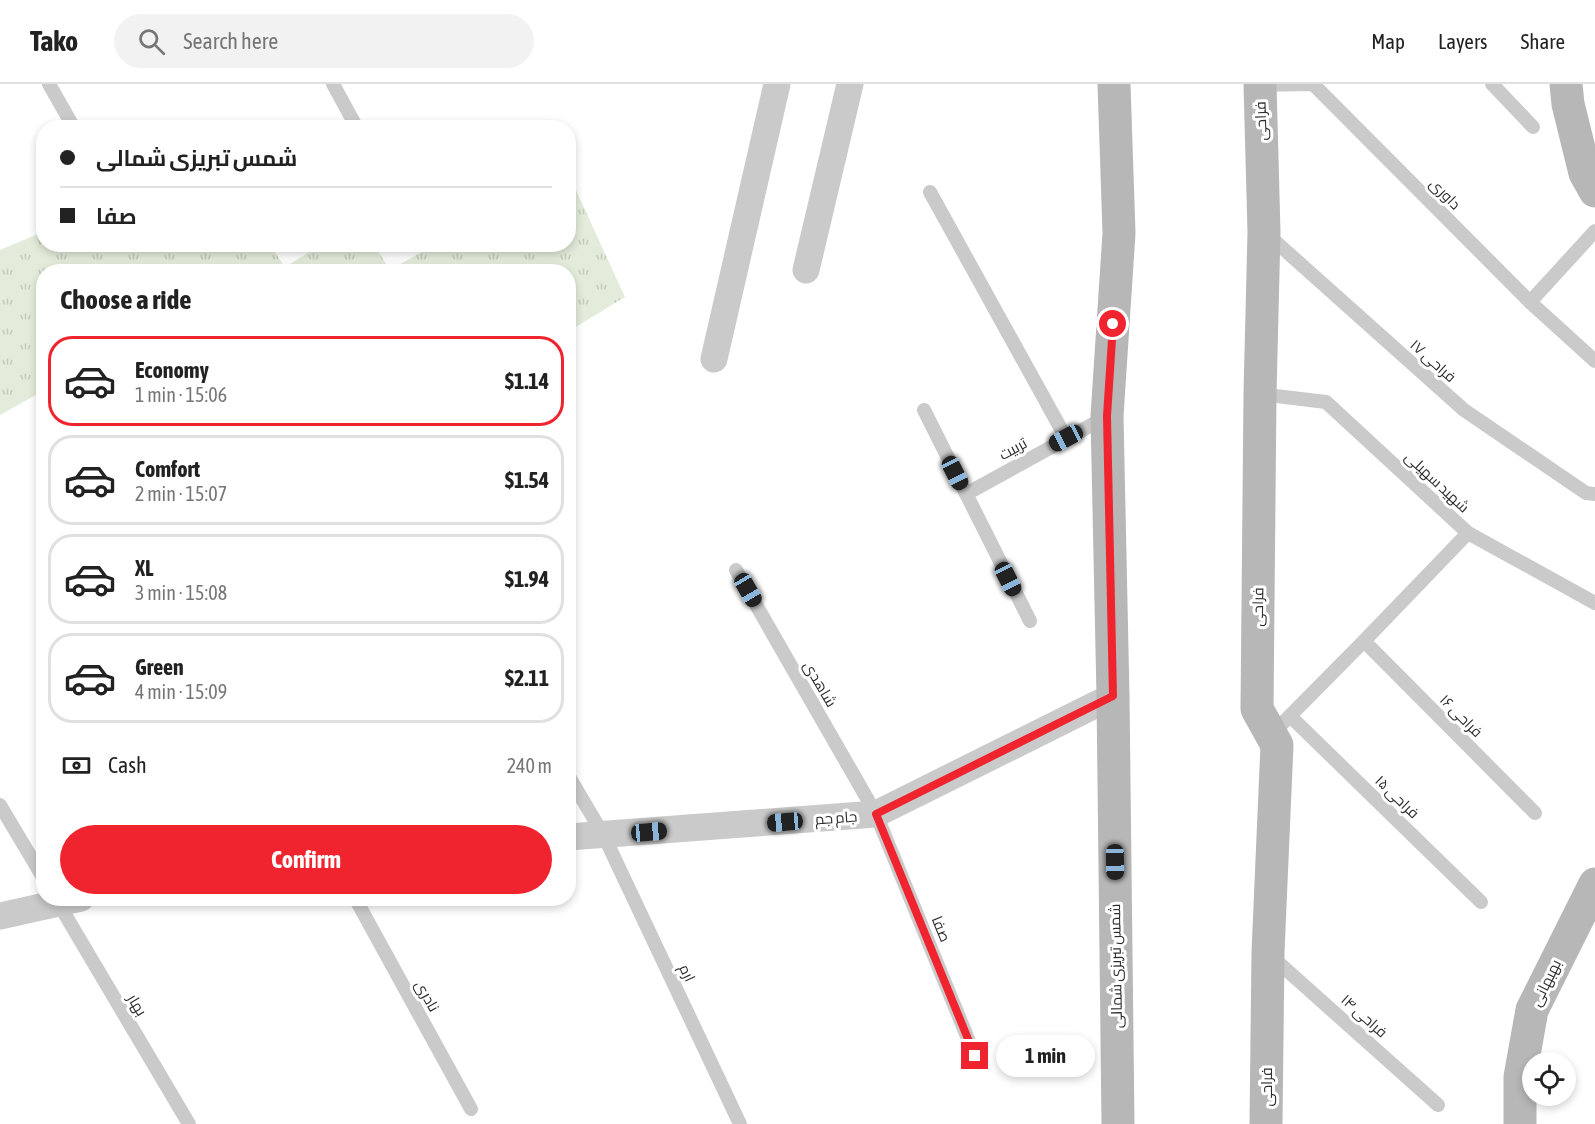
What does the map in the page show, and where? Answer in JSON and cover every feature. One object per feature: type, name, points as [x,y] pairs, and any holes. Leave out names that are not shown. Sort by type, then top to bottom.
[{"type":"street","points":[[714,359],[777,84]]},
{"type":"street","points":[[806,270],[850,84]]},
{"type":"street","name":"شمس تبریزی شمالی","points":[[1114,84],[1119,233],[1107,416],[1118,1124]]},
{"type":"street","name":"فراحی","points":[[1260,84],[1264,232],[1257,709],[1281,725],[1277,745],[1268,952],[1266,1124]]},
{"type":"street","points":[[1566,84],[1568,104],[1585,173],[1595,191]]},
{"type":"street","name":"جام جم","points":[[576,837],[876,814],[1113,696]]},
{"type":"street","name":"بهبهانی","points":[[1520,1124],[1520,1077],[1532,1010],[1595,884]]},
{"type":"street","points":[[0,915],[38,906]]},
{"type":"lane","points":[[49,84],[69,120]]},
{"type":"lane","points":[[333,84],[353,120]]},
{"type":"lane","name":"داوری","points":[[1260,84],[1313,84],[1530,302],[1595,361]]},
{"type":"lane","points":[[1492,84],[1533,127]]},
{"type":"lane","points":[[930,192],[1066,438]]},
{"type":"lane","points":[[1530,302],[1595,231]]},
{"type":"lane","name":"فراحی ۱۷","points":[[1264,232],[1464,410],[1586,493],[1595,494]]},
{"type":"lane","name":"شهید سهیلی","points":[[1260,394],[1326,402],[1468,533],[1595,603]]},
{"type":"lane","points":[[924,410],[1030,621]]},
{"type":"lane","name":"تربیت","points":[[966,494],[1107,416]]},
{"type":"lane","points":[[1281,725],[1468,533]]},
{"type":"lane","name":"شاهدی","points":[[736,570],[876,814]]},
{"type":"lane","name":"فراحی ۱۶","points":[[1364,641],[1535,813]]},
{"type":"lane","name":"فراحی ۱۵","points":[[1281,725],[1481,902]]},
{"type":"lane","name":"ارم","points":[[576,789],[604,836],[740,1124]]},
{"type":"lane","points":[[0,805],[36,866]]},
{"type":"lane","name":"صفا","points":[[876,814],[975,1056]]},
{"type":"lane","name":"بهار","points":[[67,906],[189,1124]]},
{"type":"lane","name":"نادری","points":[[359,906],[471,1109]]},
{"type":"lane","name":"فراحی ۱۴","points":[[1268,952],[1438,1105]]},
{"type":"green space","points":[[576,190],[625,297],[576,327],[576,264],[401,264],[422,252],[576,252]]},
{"type":"green space","points":[[36,235],[36,252],[275,252],[283,264],[36,264],[36,395],[0,415],[0,250]]},
{"type":"green space","points":[[310,252],[378,252],[386,264],[290,264]]},
{"type":"route","points":[[975,1056],[876,814],[1113,696],[1107,416],[1113,324]]}]
